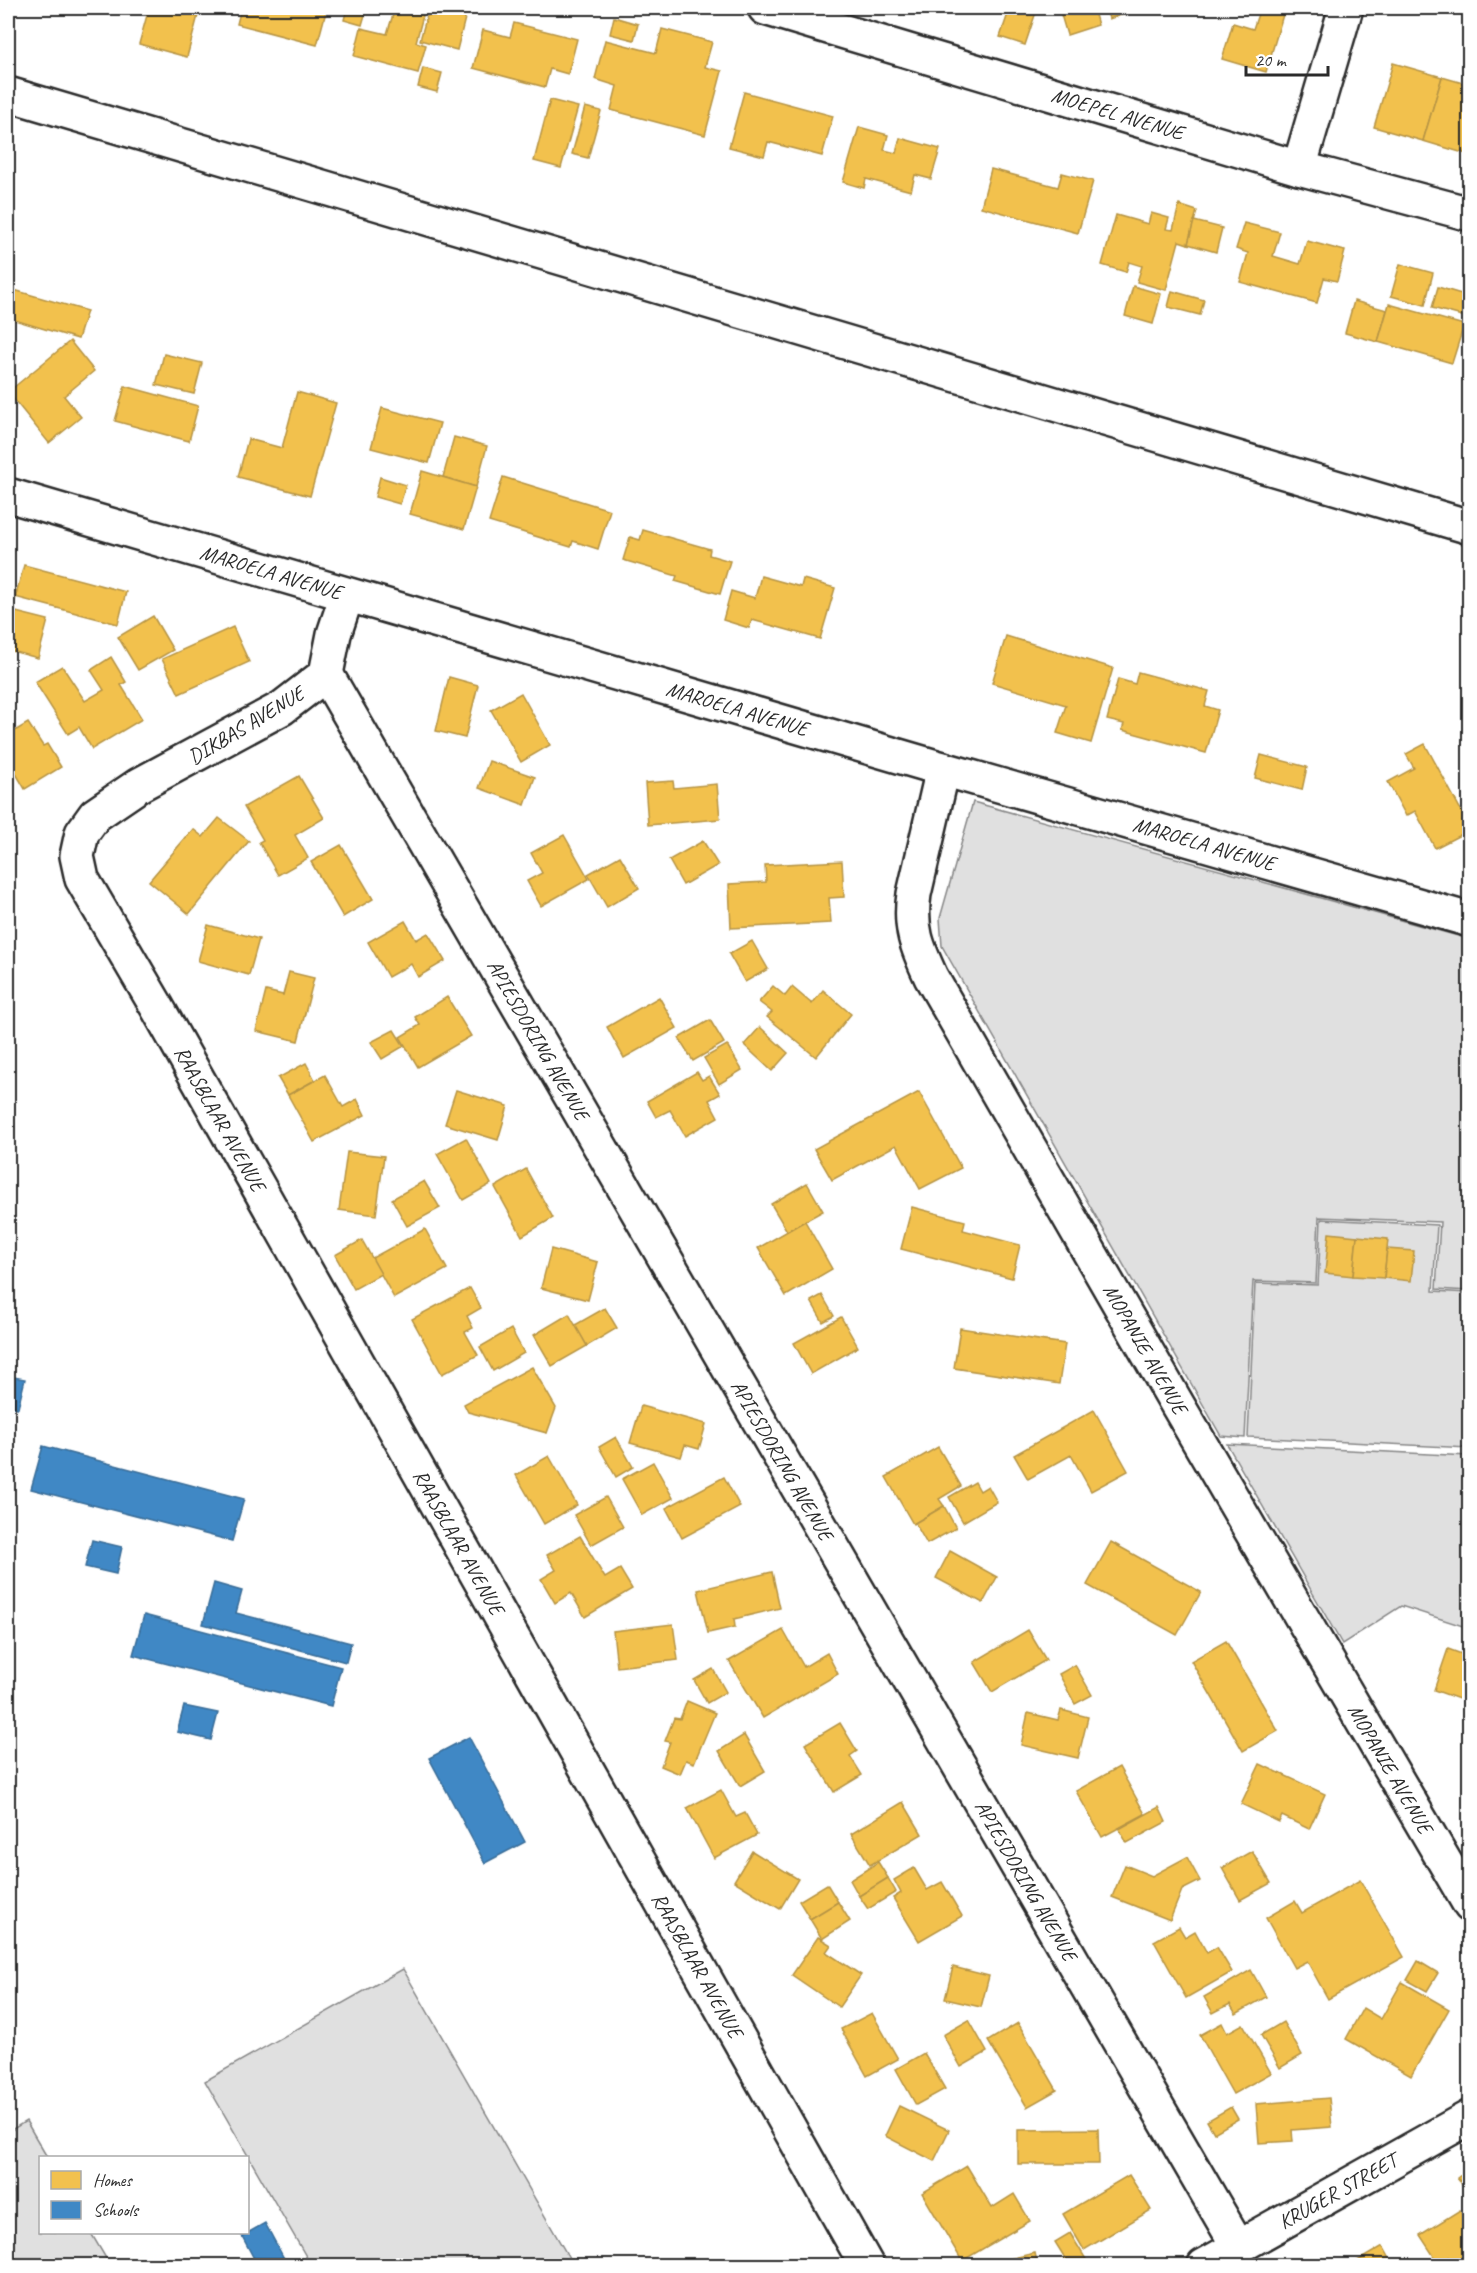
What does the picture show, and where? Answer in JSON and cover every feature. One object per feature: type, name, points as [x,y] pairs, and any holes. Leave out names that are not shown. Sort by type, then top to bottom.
[{"type":"main road","name":"MOEPEL AVENUE","points":[[765,8],[1299,168],[1470,214]]},
{"type":"main road","points":[[1299,168],[1346,8]]},
{"type":"main road","points":[[8,94],[1470,527]]},
{"type":"main road","name":"MAROELA AVENUE","points":[[8,495],[347,596],[1470,921]]},
{"type":"main road","name":"DIKBAS AVENUE","points":[[95,815],[139,785],[282,708],[326,674],[333,634],[347,596]]},
{"type":"main road","name":"APIESDORING AVENUE","points":[[326,674],[1238,2246]]},
{"type":"main road","name":"MOPANIE AVENUE","points":[[944,769],[912,903],[913,932],[931,977],[1470,1905]]},
{"type":"main road","name":"RAASBLAAR AVENUE","points":[[95,815],[82,833],[77,856],[82,879],[867,2265]]},
{"type":"main road","name":"KRUGER STREET","points":[[1204,2265],[1470,2117]]},
{"type":"shaded area","points":[[973,802],[1469,939],[1469,1291],[1436,1289],[1440,1222],[1319,1217],[1316,1283],[1253,1281],[1245,1438],[1221,1436],[942,946],[940,918]]},
{"type":"shaded area","points":[[1321,1219],[1437,1225],[1433,1291],[1469,1293],[1469,1448],[1248,1437],[1255,1283],[1318,1285]]},
{"type":"shaded area","points":[[1227,1444],[1469,1456],[1469,1628],[1401,1606],[1342,1644]]},
{"type":"shaded area","points":[[403,1969],[573,2265],[311,2265],[205,2081]]},
{"type":"shaded area","points":[[26,2121],[46,2156],[39,2156],[39,2234],[92,2234],[110,2265],[8,2265],[8,2132]]},
{"type":"building: Homes","points":[[149,8],[200,8],[187,57],[139,44]]},
{"type":"building: Homes","points":[[241,8],[327,8],[317,45],[237,24]]},
{"type":"building: Homes","points":[[347,8],[367,8],[362,25],[344,20]]},
{"type":"building: Homes","points":[[395,8],[425,8],[416,42],[426,45],[418,73],[354,56],[361,28],[387,34]]},
{"type":"building: Homes","points":[[429,8],[467,10],[457,50],[420,40]]},
{"type":"building: Homes","points":[[1010,8],[1036,12],[1025,45],[1000,37]]},
{"type":"building: Homes","points":[[1059,8],[1093,8],[1098,25],[1067,35]]},
{"type":"building: Homes","points":[[1106,8],[1134,8],[1135,10],[1109,19]]},
{"type":"building: Homes","points":[[1260,8],[1285,8],[1266,72],[1222,59],[1233,23],[1253,29]]},
{"type":"building: Homes","points":[[614,17],[638,24],[634,40],[610,34]]},
{"type":"building: Homes","points":[[514,23],[577,39],[568,74],[550,69],[545,87],[473,68],[483,30],[510,37]]},
{"type":"building: Homes","points":[[662,29],[712,42],[705,67],[722,71],[705,135],[611,110],[617,86],[595,79],[605,40],[656,53]]},
{"type":"building: Homes","points":[[1393,63],[1442,77],[1423,141],[1374,127]]},
{"type":"building: Homes","points":[[423,68],[442,73],[437,92],[418,87]]},
{"type":"building: Homes","points":[[1442,77],[1470,85],[1470,155],[1423,141]]},
{"type":"building: Homes","points":[[744,92],[833,116],[822,156],[768,142],[764,156],[729,147]]},
{"type":"building: Homes","points":[[550,100],[578,107],[561,168],[534,161]]},
{"type":"building: Homes","points":[[585,107],[601,111],[588,158],[572,154]]},
{"type":"building: Homes","points":[[859,127],[888,135],[884,150],[896,153],[900,138],[940,149],[931,179],[915,175],[911,191],[866,179],[864,188],[843,182]]},
{"type":"building: Homes","points":[[991,169],[1058,187],[1062,173],[1093,181],[1078,233],[981,207]]},
{"type":"building: Homes","points":[[1179,205],[1197,211],[1188,244],[1179,241],[1166,290],[1137,282],[1142,266],[1129,262],[1126,272],[1102,265],[1116,215],[1148,224],[1151,213],[1169,218],[1166,229],[1173,230]]},
{"type":"building: Homes","points":[[1194,221],[1222,228],[1216,252],[1188,244]]},
{"type":"building: Homes","points":[[1244,223],[1280,232],[1273,256],[1300,264],[1307,241],[1345,251],[1337,281],[1324,278],[1317,303],[1240,282],[1248,253],[1236,249]]},
{"type":"building: Homes","points":[[1400,264],[1433,273],[1425,305],[1391,296]]},
{"type":"building: Homes","points":[[1133,286],[1161,294],[1153,324],[1125,316]]},
{"type":"building: Homes","points":[[1438,287],[1468,296],[1462,316],[1432,308]]},
{"type":"building: Homes","points":[[14,290],[87,311],[78,339],[8,318]]},
{"type":"building: Homes","points":[[1172,291],[1204,300],[1200,315],[1168,307]]},
{"type":"building: Homes","points":[[1354,301],[1387,310],[1378,342],[1345,333]]},
{"type":"building: Homes","points":[[1389,304],[1464,325],[1452,363],[1378,342]]},
{"type":"building: Homes","points":[[70,341],[94,371],[64,396],[81,417],[49,443],[8,392]]},
{"type":"building: Homes","points":[[164,354],[202,363],[194,394],[156,385]]},
{"type":"building: Homes","points":[[125,386],[198,406],[189,441],[115,421]]},
{"type":"building: Homes","points":[[297,392],[336,403],[310,496],[238,477],[248,439],[282,448]]},
{"type":"building: Homes","points":[[382,408],[440,423],[429,463],[371,448]]},
{"type":"building: Homes","points":[[454,437],[487,446],[476,487],[443,477]]},
{"type":"building: Homes","points":[[422,471],[476,487],[464,529],[410,514]]},
{"type":"building: Homes","points":[[380,477],[406,485],[400,504],[375,497]]},
{"type":"building: Homes","points":[[503,477],[610,510],[598,549],[573,541],[571,547],[489,522]]},
{"type":"building: Homes","points":[[643,530],[710,549],[709,555],[730,561],[720,594],[675,581],[677,576],[623,560],[630,537],[640,540]]},
{"type":"building: Homes","points":[[24,565],[126,592],[118,624],[15,597]]},
{"type":"building: Homes","points":[[761,576],[801,587],[803,579],[835,588],[820,639],[752,620],[749,628],[723,620],[731,591],[755,598]]},
{"type":"building: Homes","points":[[8,589],[17,591],[12,611],[48,620],[38,658],[8,650]]},
{"type":"building: Homes","points":[[153,616],[173,650],[138,670],[118,637]]},
{"type":"building: Homes","points":[[233,627],[249,662],[179,694],[162,659]]},
{"type":"building: Homes","points":[[1006,636],[1113,668],[1091,743],[1057,733],[1066,705],[992,683]]},
{"type":"building: Homes","points":[[111,657],[126,682],[121,685],[142,719],[92,749],[79,727],[68,734],[35,682],[62,666],[85,701],[104,690],[91,670]]},
{"type":"building: Homes","points":[[1138,672],[1209,691],[1205,706],[1218,710],[1206,753],[1122,730],[1124,724],[1107,720],[1118,679],[1135,684]]},
{"type":"building: Homes","points":[[449,677],[478,685],[465,738],[436,731]]},
{"type":"building: Homes","points":[[521,693],[550,745],[521,762],[491,710]]},
{"type":"building: Homes","points":[[28,723],[43,746],[47,744],[61,767],[25,789],[8,760],[8,735]]},
{"type":"building: Homes","points":[[1425,744],[1470,827],[1470,830],[1435,848],[1415,811],[1406,816],[1388,782],[1414,768],[1406,754]]},
{"type":"building: Homes","points":[[1261,755],[1307,767],[1302,790],[1255,778]]},
{"type":"building: Homes","points":[[489,761],[535,777],[525,805],[479,788]]},
{"type":"building: Homes","points":[[299,776],[324,818],[295,835],[308,858],[278,875],[259,842],[263,840],[244,807]]},
{"type":"building: Homes","points":[[673,781],[674,788],[717,784],[720,819],[648,825],[645,783]]},
{"type":"building: Homes","points":[[219,818],[249,841],[189,914],[149,881],[193,829],[203,837]]},
{"type":"building: Homes","points":[[564,835],[589,879],[541,906],[527,881],[542,873],[531,853]]},
{"type":"building: Homes","points":[[703,841],[718,865],[683,885],[669,860]]},
{"type":"building: Homes","points":[[341,845],[373,899],[343,917],[311,862]]},
{"type":"building: Homes","points":[[620,856],[639,888],[607,907],[588,874]]},
{"type":"building: Homes","points":[[842,861],[844,897],[829,898],[831,923],[731,928],[729,884],[766,882],[765,865]]},
{"type":"building: Homes","points":[[405,921],[416,940],[428,933],[445,961],[418,977],[411,964],[388,977],[368,942]]},
{"type":"building: Homes","points":[[208,925],[259,939],[249,975],[198,961]]},
{"type":"building: Homes","points":[[752,941],[768,969],[745,982],[729,954]]},
{"type":"building: Homes","points":[[289,972],[314,978],[298,1041],[256,1031],[266,991],[283,995]]},
{"type":"building: Homes","points":[[773,986],[785,996],[792,987],[812,1004],[823,990],[851,1014],[816,1057],[767,1017],[772,1012],[759,1002]]},
{"type":"building: Homes","points":[[447,997],[471,1036],[418,1067],[400,1037],[420,1025],[415,1017]]},
{"type":"building: Homes","points":[[659,997],[677,1028],[624,1058],[607,1027]]},
{"type":"building: Homes","points":[[710,1020],[724,1043],[693,1061],[679,1038]]},
{"type":"building: Homes","points":[[760,1027],[788,1053],[772,1071],[744,1045]]},
{"type":"building: Homes","points":[[394,1030],[404,1046],[382,1059],[371,1042]]},
{"type":"building: Homes","points":[[727,1045],[742,1070],[719,1084],[704,1058]]},
{"type":"building: Homes","points":[[306,1063],[315,1080],[288,1095],[278,1078]]},
{"type":"building: Homes","points":[[697,1072],[702,1080],[709,1076],[720,1094],[709,1100],[718,1117],[685,1136],[670,1110],[656,1117],[647,1101]]},
{"type":"building: Homes","points":[[325,1075],[343,1107],[357,1099],[365,1115],[314,1142],[288,1095]]},
{"type":"building: Homes","points":[[456,1090],[508,1106],[498,1140],[445,1124]]},
{"type":"building: Homes","points":[[919,1092],[961,1168],[920,1189],[896,1145],[832,1180],[814,1149]]},
{"type":"building: Homes","points":[[466,1138],[491,1184],[463,1200],[437,1154]]},
{"type":"building: Homes","points":[[347,1152],[384,1156],[376,1215],[339,1210]]},
{"type":"building: Homes","points":[[526,1169],[553,1218],[522,1236],[495,1187]]},
{"type":"building: Homes","points":[[424,1181],[440,1208],[407,1226],[392,1199]]},
{"type":"building: Homes","points":[[807,1183],[823,1211],[787,1231],[771,1204]]},
{"type":"building: Homes","points":[[912,1207],[965,1221],[963,1230],[1020,1245],[1012,1278],[901,1249]]},
{"type":"building: Homes","points":[[805,1221],[832,1269],[786,1296],[758,1248]]},
{"type":"building: Homes","points":[[425,1229],[447,1269],[394,1298],[372,1258]]},
{"type":"building: Homes","points":[[1329,1233],[1357,1236],[1353,1276],[1325,1273]]},
{"type":"building: Homes","points":[[1357,1236],[1388,1239],[1384,1278],[1353,1276]]},
{"type":"building: Homes","points":[[362,1240],[381,1274],[354,1289],[335,1255]]},
{"type":"building: Homes","points":[[551,1249],[598,1262],[588,1300],[541,1288]]},
{"type":"building: Homes","points":[[1387,1249],[1414,1251],[1411,1281],[1384,1278]]},
{"type":"building: Homes","points":[[470,1288],[481,1308],[467,1316],[473,1328],[465,1332],[478,1355],[442,1374],[412,1319]]},
{"type":"building: Homes","points":[[822,1295],[834,1316],[823,1322],[811,1301]]},
{"type":"building: Homes","points":[[605,1308],[617,1328],[587,1346],[575,1325]]},
{"type":"building: Homes","points":[[569,1314],[587,1346],[552,1366],[534,1335]]},
{"type":"building: Homes","points":[[841,1317],[858,1347],[811,1374],[794,1343]]},
{"type":"building: Homes","points":[[960,1328],[1065,1344],[1059,1384],[954,1368]]},
{"type":"building: Homes","points":[[511,1329],[524,1353],[493,1371],[480,1347]]},
{"type":"building: Homes","points":[[532,1367],[556,1408],[547,1433],[468,1412],[464,1404]]},
{"type":"building: Homes","points":[[641,1406],[706,1424],[699,1449],[685,1445],[681,1457],[630,1443]]},
{"type":"building: Homes","points":[[1094,1410],[1128,1471],[1091,1491],[1071,1455],[1028,1479],[1014,1455]]},
{"type":"building: Homes","points":[[616,1437],[633,1467],[616,1477],[599,1447]]},
{"type":"building: Homes","points":[[938,1447],[961,1486],[939,1499],[944,1506],[913,1524],[886,1477]]},
{"type":"building: Homes","points":[[549,1456],[577,1505],[544,1524],[516,1475]]},
{"type":"building: Homes","points":[[653,1462],[673,1498],[642,1515],[622,1479]]},
{"type":"building: Homes","points":[[724,1477],[740,1507],[682,1538],[666,1508]]},
{"type":"building: Homes","points":[[975,1482],[980,1491],[988,1486],[997,1502],[963,1522],[949,1497]]},
{"type":"building: Homes","points":[[606,1497],[623,1527],[591,1545],[574,1515]]},
{"type":"building: Homes","points":[[944,1506],[956,1528],[927,1544],[915,1523]]},
{"type":"building: Homes","points":[[580,1536],[605,1578],[620,1569],[632,1589],[585,1617],[571,1593],[555,1603],[541,1579],[556,1570],[547,1555]]},
{"type":"building: Homes","points":[[1111,1542],[1201,1592],[1177,1635],[1087,1585]]},
{"type":"building: Homes","points":[[950,1551],[997,1577],[983,1603],[936,1578]]},
{"type":"building: Homes","points":[[772,1572],[780,1608],[734,1619],[735,1627],[708,1633],[698,1590]]},
{"type":"building: Homes","points":[[673,1624],[678,1660],[617,1667],[613,1631]]},
{"type":"building: Homes","points":[[783,1630],[804,1667],[827,1653],[838,1674],[763,1718],[729,1661]]},
{"type":"building: Homes","points":[[1028,1630],[1046,1660],[992,1692],[974,1662]]},
{"type":"building: Homes","points":[[1226,1641],[1278,1731],[1243,1751],[1191,1661]]},
{"type":"building: Homes","points":[[1448,1649],[1470,1657],[1470,1703],[1434,1690]]},
{"type":"building: Homes","points":[[1075,1665],[1092,1695],[1075,1704],[1059,1674]]},
{"type":"building: Homes","points":[[713,1669],[726,1692],[707,1703],[694,1680]]},
{"type":"building: Homes","points":[[687,1701],[715,1713],[694,1763],[686,1760],[680,1774],[661,1766],[670,1742],[665,1741],[674,1718],[680,1719]]},
{"type":"building: Homes","points":[[1061,1710],[1088,1717],[1078,1758],[1021,1745],[1028,1713],[1058,1720]]},
{"type":"building: Homes","points":[[840,1723],[857,1751],[850,1756],[862,1775],[834,1792],[805,1744]]},
{"type":"building: Homes","points":[[744,1735],[765,1771],[740,1786],[719,1751]]},
{"type":"building: Homes","points":[[1260,1764],[1325,1794],[1309,1829],[1282,1816],[1279,1822],[1241,1804]]},
{"type":"building: Homes","points":[[1119,1767],[1145,1814],[1102,1837],[1076,1791]]},
{"type":"building: Homes","points":[[721,1790],[736,1817],[745,1813],[757,1835],[714,1858],[687,1808]]},
{"type":"building: Homes","points":[[903,1802],[922,1834],[870,1865],[851,1834]]},
{"type":"building: Homes","points":[[1159,1807],[1166,1822],[1127,1843],[1119,1829]]},
{"type":"building: Homes","points":[[752,1851],[798,1879],[780,1909],[734,1881]]},
{"type":"building: Homes","points":[[1252,1851],[1271,1883],[1240,1900],[1222,1868]]},
{"type":"building: Homes","points":[[1187,1857],[1200,1881],[1182,1890],[1170,1920],[1112,1897],[1125,1865],[1152,1876]]},
{"type":"building: Homes","points":[[878,1862],[888,1878],[859,1896],[850,1880]]},
{"type":"building: Homes","points":[[914,1868],[927,1890],[942,1882],[962,1916],[919,1941],[893,1898],[901,1893],[894,1880]]},
{"type":"building: Homes","points":[[888,1878],[896,1892],[868,1909],[859,1896]]},
{"type":"building: Homes","points":[[1360,1880],[1404,1957],[1328,1999],[1307,1961],[1294,1968],[1266,1918],[1295,1901],[1302,1913]]},
{"type":"building: Homes","points":[[827,1884],[838,1902],[810,1919],[799,1901]]},
{"type":"building: Homes","points":[[838,1902],[850,1921],[822,1939],[810,1919]]},
{"type":"building: Homes","points":[[1179,1927],[1185,1937],[1195,1931],[1207,1953],[1217,1947],[1232,1972],[1186,1998],[1154,1941]]},
{"type":"building: Homes","points":[[818,1937],[831,1945],[826,1952],[861,1975],[839,2007],[792,1975]]},
{"type":"building: Homes","points":[[1418,1961],[1438,1973],[1427,1991],[1407,1980]]},
{"type":"building: Homes","points":[[953,1967],[989,1976],[981,2007],[945,1999]]},
{"type":"building: Homes","points":[[1251,1970],[1266,1997],[1236,2014],[1230,2004],[1213,2013],[1204,1997]]},
{"type":"building: Homes","points":[[1402,1982],[1449,2009],[1411,2076],[1346,2039],[1363,2008],[1381,2019]]},
{"type":"building: Homes","points":[[872,2013],[898,2059],[867,2076],[841,2029]]},
{"type":"building: Homes","points":[[969,2020],[987,2052],[961,2067],[943,2035]]},
{"type":"building: Homes","points":[[1283,2022],[1302,2055],[1280,2068],[1261,2035]]},
{"type":"building: Homes","points":[[1018,2023],[1057,2090],[1027,2107],[988,2041]]},
{"type":"building: Homes","points":[[1222,2023],[1227,2033],[1243,2024],[1271,2073],[1233,2094],[1200,2035]]},
{"type":"building: Homes","points":[[924,2053],[945,2089],[916,2105],[896,2069]]},
{"type":"building: Homes","points":[[1329,2098],[1332,2127],[1292,2130],[1293,2141],[1259,2143],[1256,2104]]},
{"type":"building: Homes","points":[[899,2106],[949,2130],[934,2161],[885,2136]]},
{"type":"building: Homes","points":[[1231,2107],[1238,2119],[1214,2133],[1207,2121]]},
{"type":"building: Homes","points":[[1098,2129],[1099,2164],[1018,2164],[1018,2130]]},
{"type":"building: Homes","points":[[967,2166],[992,2208],[1014,2194],[1030,2221],[962,2261],[922,2193]]},
{"type":"building: Homes","points":[[1470,2168],[1470,2194],[1457,2178]]},
{"type":"building: Homes","points":[[1129,2175],[1151,2210],[1084,2250],[1063,2214]]},
{"type":"building: Homes","points":[[1460,2210],[1470,2226],[1470,2266],[1455,2266],[1449,2257],[1439,2264],[1420,2235]]},
{"type":"building: Homes","points":[[1070,2233],[1090,2266],[1070,2266],[1055,2242]]},
{"type":"building: Homes","points":[[1383,2246],[1394,2266],[1349,2266]]},
{"type":"building: Homes","points":[[1035,2253],[1038,2266],[980,2266]]},
{"type":"building: Schools","points":[[8,1376],[25,1379],[18,1408],[8,1406]]},
{"type":"building: Schools","points":[[43,1446],[244,1499],[232,1541],[31,1489]]},
{"type":"building: Schools","points":[[92,1540],[122,1547],[116,1574],[85,1567]]},
{"type":"building: Schools","points":[[214,1583],[242,1591],[236,1613],[351,1643],[346,1662],[203,1624]]},
{"type":"building: Schools","points":[[144,1615],[341,1667],[331,1706],[133,1655]]},
{"type":"building: Schools","points":[[184,1706],[218,1713],[211,1740],[177,1732]]},
{"type":"building: Schools","points":[[469,1737],[525,1842],[485,1863],[429,1758]]},
{"type":"building: Schools","points":[[265,2223],[288,2266],[258,2266],[242,2236]]}]
